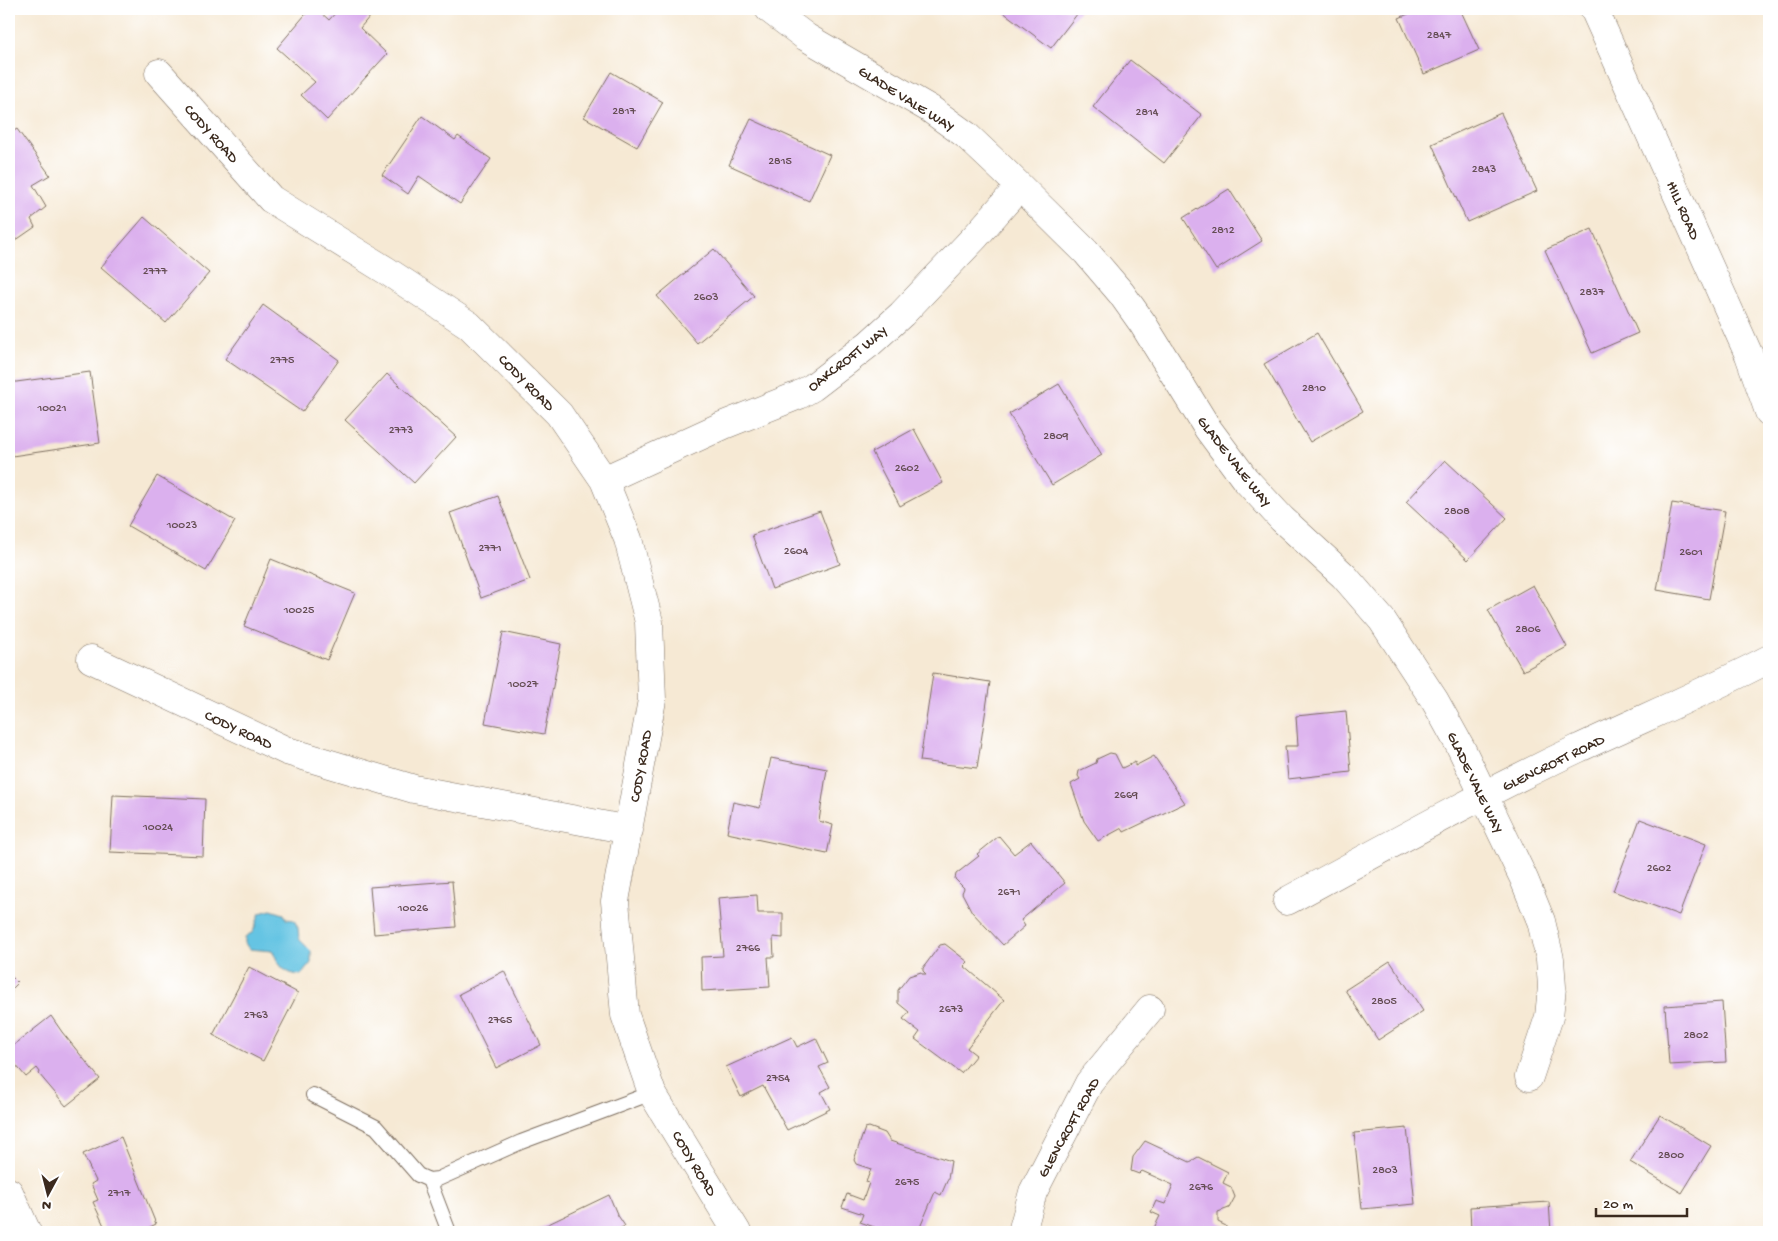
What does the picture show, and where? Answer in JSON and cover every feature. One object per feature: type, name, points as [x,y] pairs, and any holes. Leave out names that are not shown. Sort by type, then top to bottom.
[{"type":"street","name":"GLADE VALE WAY","points":[[769,9],[806,36],[930,110],[966,135],[1086,252],[1121,293],[1143,324],[1208,429],[1245,479],[1282,519],[1344,576],[1382,620],[1435,702],[1484,796],[1530,892],[1541,921],[1550,959],[1552,987],[1549,1017],[1529,1077]]},
{"type":"street","name":"HILL ROAD","points":[[1594,9],[1749,355],[1769,412]]},
{"type":"street","name":"CODY ROAD","points":[[159,74],[271,199],[387,271],[469,325],[559,414],[604,480],[628,539],[649,622],[652,700],[615,901],[625,1015],[652,1093],[737,1232]]},
{"type":"street","name":"OAKCROFT WAY","points":[[604,480],[724,425],[799,395],[813,387],[869,344],[902,314],[976,236],[1019,187]]},
{"type":"street","name":"CODY ROAD","points":[[91,659],[287,751],[414,789],[629,830]]},
{"type":"street","name":"GLENCROFT ROAD","points":[[1287,900],[1576,749],[1737,676],[1769,659]]},
{"type":"street","name":"GLENCROFT ROAD","points":[[1022,1232],[1033,1192],[1089,1083],[1150,1009]]},
{"type":"street","points":[[9,1192],[27,1232]]},
{"type":"lane","points":[[313,1095],[376,1127],[418,1175],[429,1180],[438,1179],[521,1142],[652,1093]]},
{"type":"lane","points":[[429,1180],[449,1232]]},
{"type":"water","points":[[271,910],[284,914],[286,919],[294,920],[298,928],[299,939],[311,951],[311,963],[301,975],[286,971],[273,951],[249,949],[245,943],[245,937],[253,932],[260,913]]},
{"type":"building","points":[[310,9],[317,9],[329,20],[339,9],[362,9],[370,16],[360,28],[387,54],[327,120],[301,95],[315,82],[277,48]]},
{"type":"building","points":[[999,9],[1081,9],[1051,48]]},
{"type":"building","points":[[1420,9],[1460,9],[1479,50],[1424,74],[1399,18]]},
{"type":"building","points":[[1130,60],[1202,115],[1164,163],[1093,107]]},
{"type":"building","points":[[611,72],[663,102],[637,147],[584,117]]},
{"type":"building","points":[[1501,113],[1537,191],[1467,222],[1432,144]]},
{"type":"building","points":[[422,116],[455,140],[458,136],[491,159],[460,204],[419,176],[408,194],[382,175]]},
{"type":"building","points":[[751,119],[830,155],[809,201],[729,165]]},
{"type":"building","points":[[17,129],[50,175],[33,185],[46,207],[31,219],[35,227],[9,245],[9,134]]},
{"type":"building","points":[[1229,189],[1262,241],[1216,270],[1183,218]]},
{"type":"building","points":[[144,217],[209,273],[166,323],[101,267]]},
{"type":"building","points":[[1592,229],[1638,333],[1592,353],[1545,250]]},
{"type":"building","points":[[714,249],[754,296],[697,343],[657,296]]},
{"type":"building","points":[[263,305],[339,360],[302,412],[225,359]]},
{"type":"building","points":[[1317,333],[1363,411],[1310,442],[1264,364]]},
{"type":"building","points":[[90,372],[100,443],[12,456],[9,431],[9,383]]},
{"type":"building","points":[[387,374],[456,437],[414,483],[345,420]]},
{"type":"building","points":[[1059,384],[1102,455],[1052,485],[1009,414]]},
{"type":"building","points":[[914,429],[943,483],[900,506],[872,452]]},
{"type":"building","points":[[1445,460],[1507,518],[1468,560],[1406,502]]},
{"type":"building","points":[[157,476],[235,521],[206,571],[128,526]]},
{"type":"building","points":[[498,496],[530,580],[481,598],[450,513]]},
{"type":"building","points":[[1672,503],[1725,511],[1709,599],[1657,590]]},
{"type":"building","points":[[820,511],[840,564],[772,589],[752,535]]},
{"type":"building","points":[[271,559],[355,593],[327,660],[244,626]]},
{"type":"building","points":[[1533,585],[1567,647],[1523,671],[1488,610]]},
{"type":"building","points":[[503,632],[561,644],[544,734],[485,723]]},
{"type":"building","points":[[933,673],[990,682],[977,768],[920,761]]},
{"type":"building","points":[[1346,711],[1351,772],[1288,779],[1285,746],[1298,746],[1296,716]]},
{"type":"building","points":[[1110,753],[1115,754],[1122,768],[1135,762],[1135,766],[1154,756],[1185,803],[1124,832],[1122,828],[1098,841],[1084,821],[1071,784],[1080,779],[1078,776],[1079,771],[1096,763],[1097,759]]},
{"type":"building","points":[[771,758],[827,769],[819,821],[833,825],[827,854],[727,833],[733,802],[760,808]]},
{"type":"building","points":[[113,795],[205,799],[203,856],[110,852]]},
{"type":"building","points":[[1640,819],[1706,844],[1679,915],[1613,891]]},
{"type":"building","points":[[999,836],[1014,854],[1031,841],[1065,883],[1021,920],[1025,926],[1003,945],[972,912],[962,893],[964,888],[955,879],[956,874],[979,856],[977,854]]},
{"type":"building","points":[[452,881],[456,927],[374,934],[370,887]]},
{"type":"building","points":[[757,895],[758,913],[783,913],[783,938],[773,937],[774,957],[768,957],[770,987],[702,991],[701,957],[723,956],[718,898]]},
{"type":"building","points":[[945,944],[968,962],[964,966],[1004,1000],[967,1048],[976,1055],[961,1073],[915,1039],[920,1032],[903,1019],[909,1012],[898,1003],[898,990],[909,976],[921,972],[926,974],[923,968],[940,945]]},
{"type":"building","points":[[1390,961],[1423,1011],[1378,1040],[1345,990]]},
{"type":"building","points":[[249,967],[298,993],[263,1061],[213,1035]]},
{"type":"building","points":[[504,971],[541,1045],[496,1068],[459,994]]},
{"type":"building","points":[[9,974],[18,983],[11,990],[12,992],[9,996]]},
{"type":"building","points":[[1722,1002],[1726,1062],[1669,1065],[1665,1006]]},
{"type":"building","points":[[51,1016],[100,1079],[66,1106],[39,1074],[40,1072],[37,1068],[26,1077],[9,1057],[9,1049]]},
{"type":"building","points":[[792,1037],[797,1047],[816,1038],[828,1063],[819,1067],[830,1087],[821,1092],[830,1109],[787,1130],[763,1086],[741,1097],[726,1067]]},
{"type":"building","points":[[1660,1115],[1711,1146],[1682,1193],[1630,1162]]},
{"type":"building","points":[[869,1127],[885,1133],[890,1141],[951,1161],[948,1179],[941,1195],[935,1192],[918,1232],[888,1232],[860,1222],[863,1214],[842,1207],[847,1194],[863,1200],[869,1183],[866,1182],[871,1169],[856,1164],[854,1160],[865,1128]]},
{"type":"building","points":[[1407,1128],[1415,1204],[1362,1209],[1354,1133]]},
{"type":"building","points":[[121,1137],[156,1224],[140,1232],[107,1232],[93,1202],[98,1200],[91,1184],[96,1181],[83,1154]]},
{"type":"building","points":[[1145,1141],[1190,1162],[1198,1157],[1228,1172],[1223,1183],[1231,1187],[1235,1197],[1229,1208],[1218,1212],[1218,1222],[1226,1226],[1225,1232],[1152,1232],[1160,1216],[1151,1212],[1156,1201],[1165,1204],[1173,1185],[1142,1171],[1139,1174],[1131,1171],[1133,1157]]},
{"type":"building","points":[[609,1195],[617,1214],[625,1226],[613,1232],[539,1232],[538,1229]]},
{"type":"building","points":[[1549,1202],[1551,1232],[1471,1232],[1470,1207]]}]
